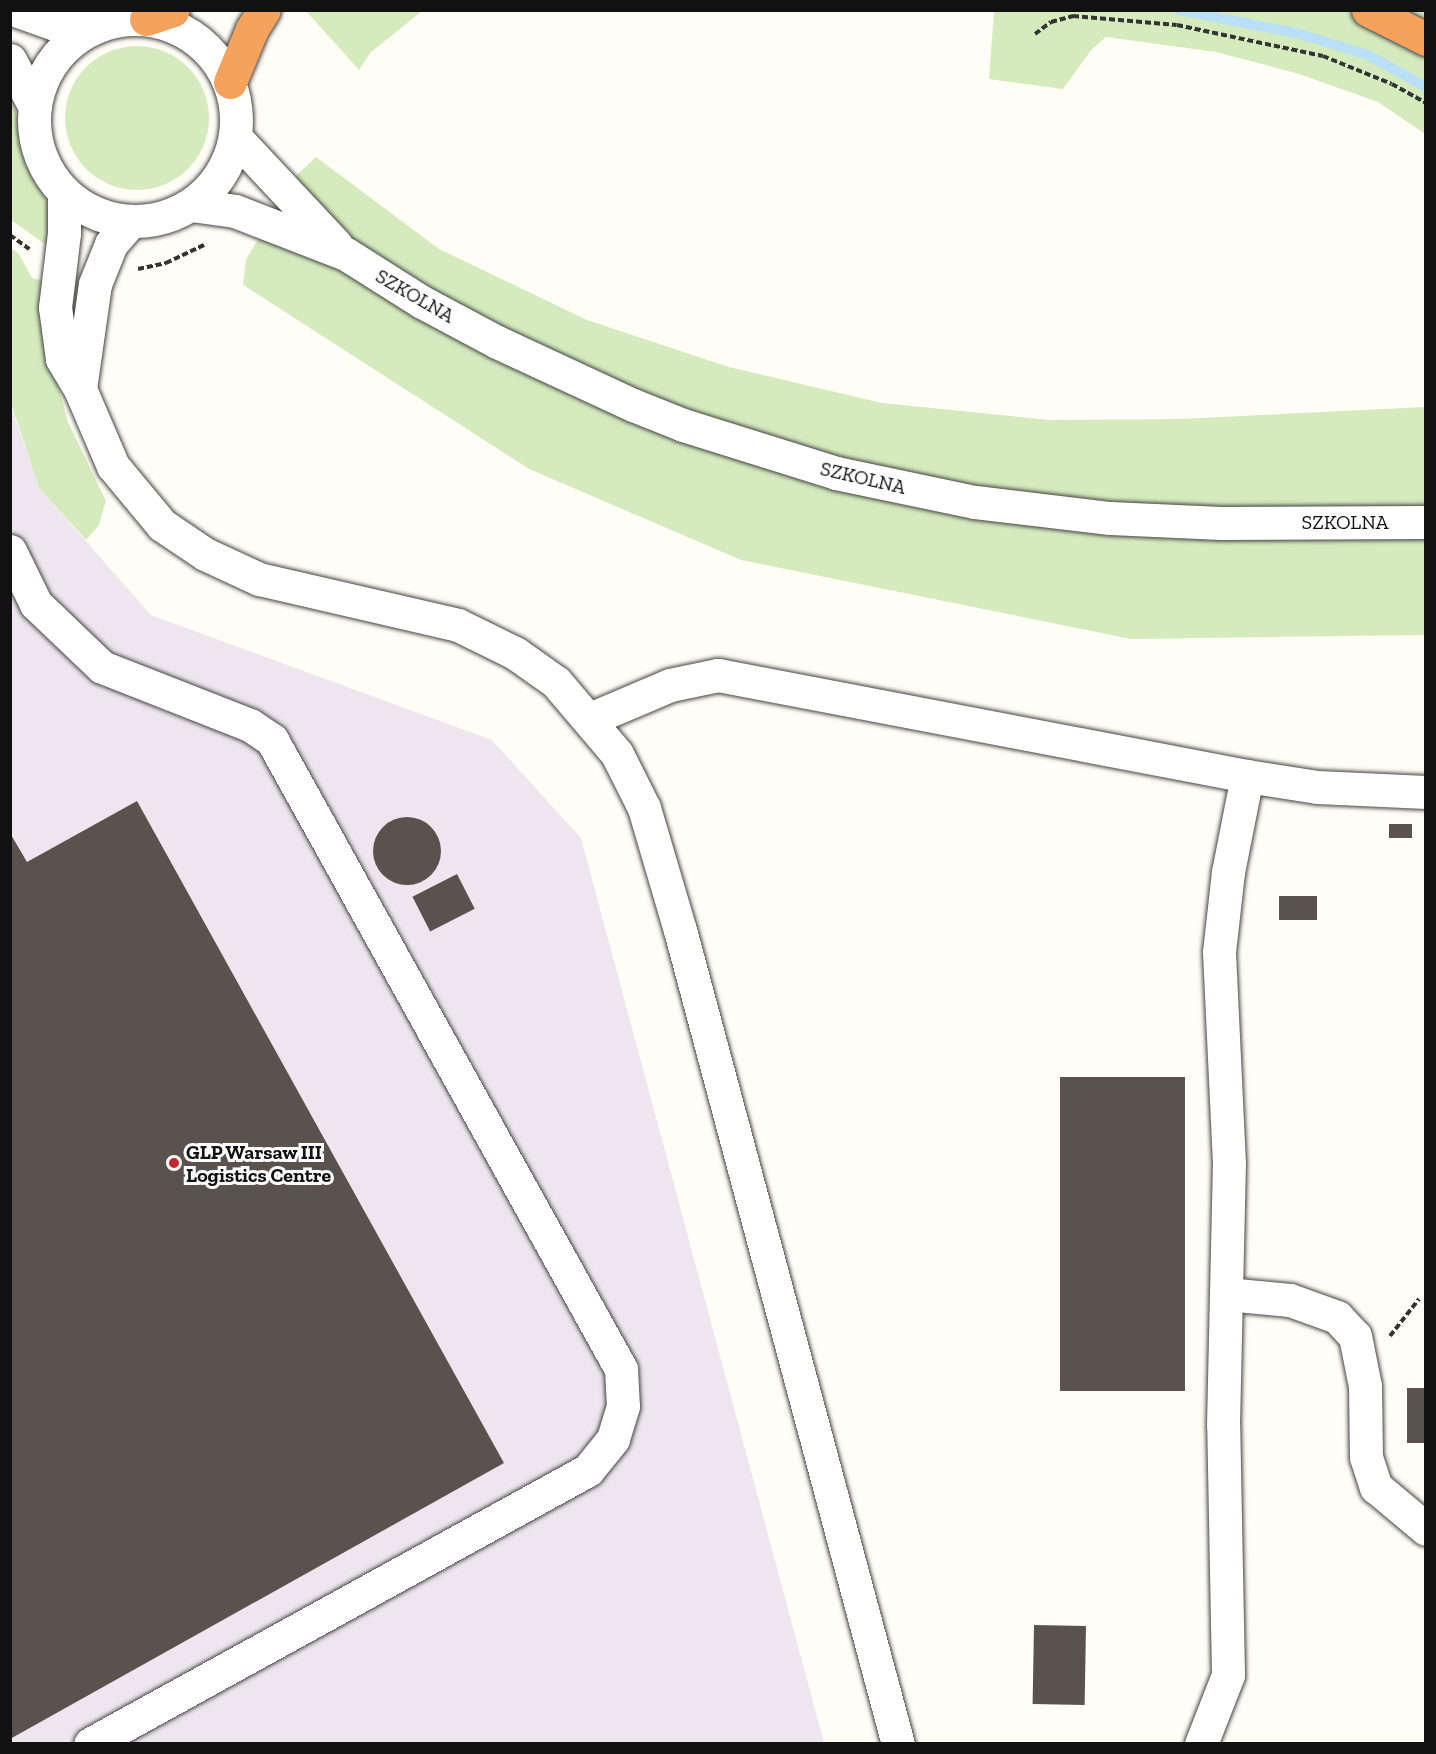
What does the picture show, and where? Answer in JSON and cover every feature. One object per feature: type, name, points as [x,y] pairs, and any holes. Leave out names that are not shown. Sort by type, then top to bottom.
[{"type":"highway","points":[[230,82],[252,29],[264,10]]},
{"type":"highway","points":[[1368,10],[1425,39]]},
{"type":"street","points":[[15,10],[55,24],[92,28]]},
{"type":"street","points":[[10,60],[35,107],[39,153],[64,192],[99,214],[131,221],[172,214],[191,205],[212,186],[227,163],[235,137],[236,109],[230,82],[216,58],[197,39],[172,25],[160,15],[118,20],[92,28],[53,60],[35,107]]},
{"type":"street","name":"SZKOLNA","points":[[235,137],[346,254]]},
{"type":"street","points":[[64,192],[64,233],[56,282],[56,337],[62,359],[80,389],[113,466],[134,495],[162,525],[205,554],[260,579],[458,626],[515,653],[549,677],[590,719],[617,754],[644,808],[672,903],[898,1743]]},
{"type":"street","name":"SZKOLNA","points":[[191,205],[235,211],[346,254],[422,302],[561,374],[683,425],[836,474],[975,502],[1110,518],[1221,523],[1425,522]]},
{"type":"street","points":[[80,389],[95,284],[111,244],[131,221]]},
{"type":"street","points":[[10,551],[36,604],[102,667],[250,725],[272,740],[621,1369],[623,1406],[613,1438],[588,1470],[90,1743]]},
{"type":"street","points":[[590,719],[670,684],[718,675],[1247,776],[1328,788],[1425,792]]},
{"type":"street","points":[[1201,1743],[1228,1676],[1223,1425],[1229,1164],[1220,952],[1228,872],[1247,776]]},
{"type":"street","points":[[1226,1294],[1290,1300],[1337,1317],[1355,1336],[1365,1386],[1366,1457],[1376,1487],[1425,1529]]},
{"type":"path","points":[[1035,34],[1051,22],[1073,16],[1177,25],[1323,56],[1392,84],[1425,103]]},
{"type":"path","points":[[10,235],[32,251]]},
{"type":"path","points":[[1384,1343],[1419,1299]]},
{"type":"shaded area","points":[[10,404],[39,488],[151,615],[492,740],[581,838],[824,1743],[11,1743]]},
{"type":"green space","points":[[306,11],[422,11],[370,53],[359,70]]},
{"type":"green space","points":[[994,11],[1425,11],[1425,134],[1378,102],[1299,74],[1216,52],[1106,37],[1092,49],[1063,89],[989,79]]},
{"type":"green space","points":[[137,46],[165,51],[188,67],[204,90],[209,118],[204,146],[188,169],[165,185],[137,190],[109,185],[86,169],[70,146],[65,118],[70,90],[86,67],[109,51]]},
{"type":"green space","points":[[10,81],[23,150],[51,209],[52,249],[11,220]]},
{"type":"green space","points":[[316,157],[439,249],[587,320],[729,367],[882,403],[1049,420],[1180,419],[1425,407],[1425,635],[1131,639],[741,560],[529,469],[243,285],[246,259],[298,174]]},
{"type":"green space","points":[[10,247],[19,254],[32,278],[49,282],[57,381],[68,422],[106,501],[99,525],[86,540],[39,488],[11,404]]},
{"type":"building","name":"GLP Warsaw III Logistics Centre","points":[[137,801],[504,1463],[10,1739],[10,833],[27,862]]},
{"type":"building","points":[[407,817],[420,820],[431,827],[438,838],[441,851],[438,864],[431,875],[420,882],[407,885],[394,882],[383,875],[376,864],[373,851],[376,838],[383,827],[394,820]]},
{"type":"building","points":[[1389,824],[1412,824],[1412,838],[1389,838]]},
{"type":"building","points":[[457,874],[475,909],[430,931],[412,897]]},
{"type":"building","points":[[1279,896],[1317,896],[1317,920],[1279,920]]},
{"type":"building","points":[[1060,1077],[1185,1077],[1185,1391],[1060,1391]]},
{"type":"building","points":[[1407,1388],[1426,1388],[1426,1443],[1407,1443]]},
{"type":"building","points":[[1034,1625],[1086,1626],[1085,1705],[1033,1704]]},
{"type":"waterway","points":[[1179,10],[1300,34],[1368,55],[1426,87]]},
{"type":"place","name":"GLP Warsaw III Logistics Centre","points":[[174,1163]]}]
